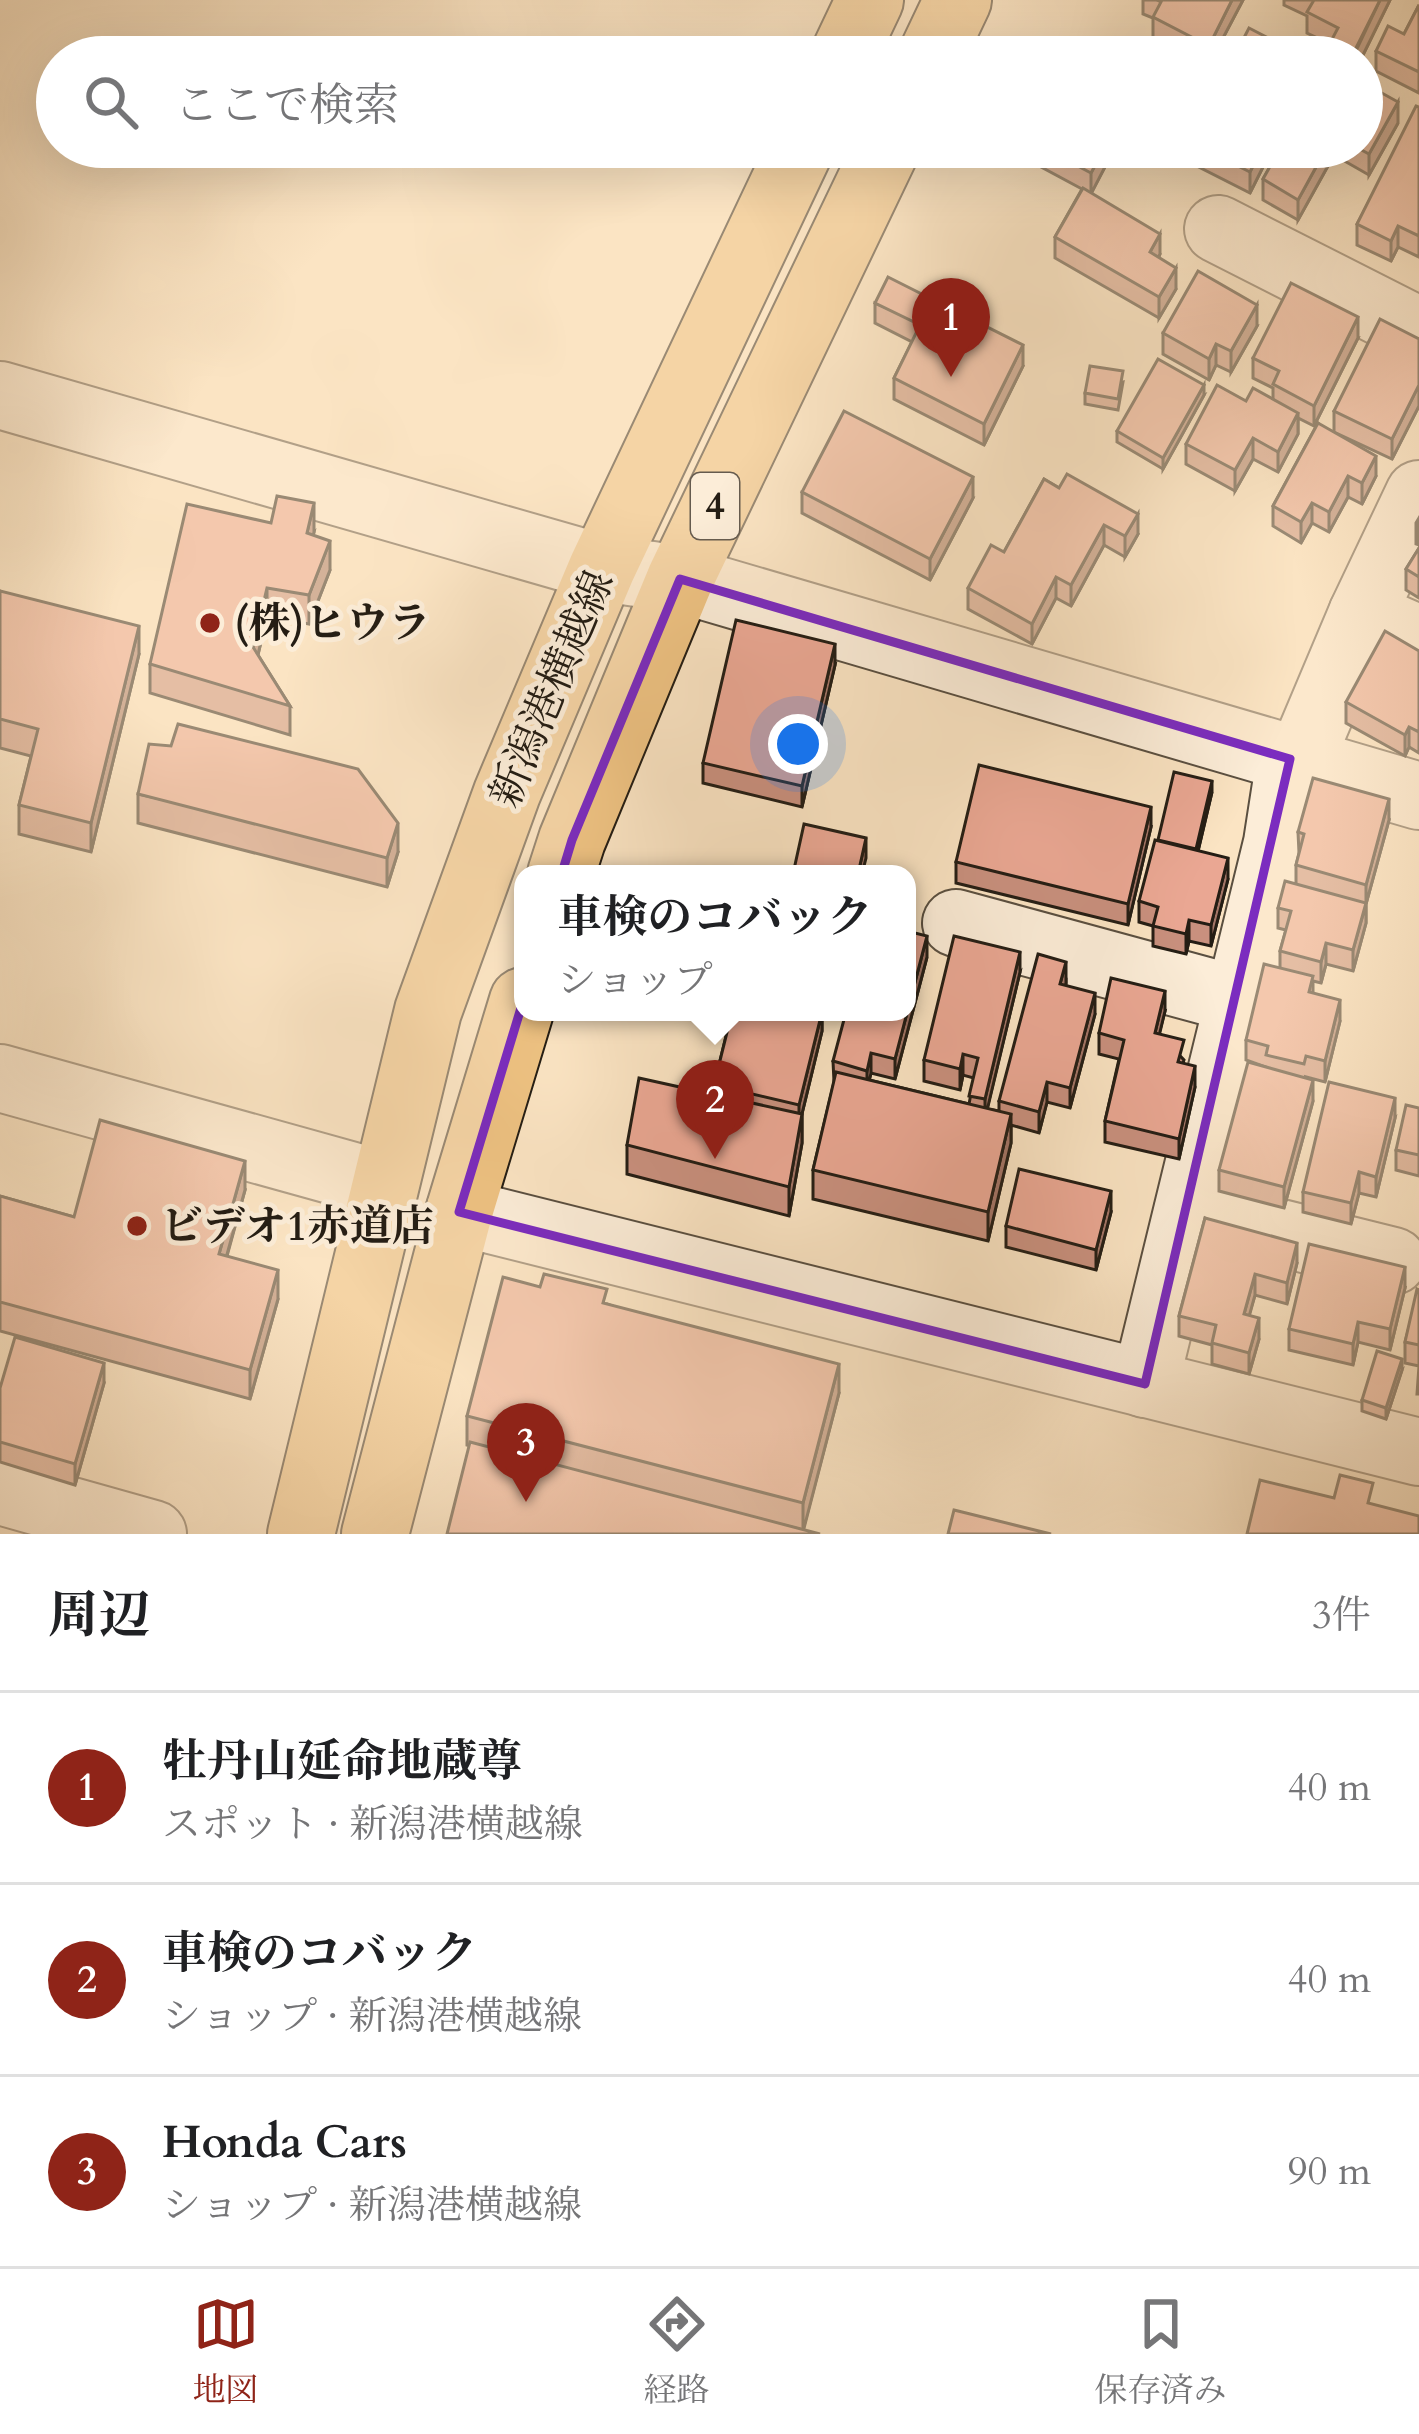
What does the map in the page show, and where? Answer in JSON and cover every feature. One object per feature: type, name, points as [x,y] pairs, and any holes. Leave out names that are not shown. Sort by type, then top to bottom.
[{"type":"main road","points":[[853,36],[871,0]]},
{"type":"main road","points":[[941,36],[958,0]]},
{"type":"main road","name":"新潟港横越線","points":[[301,1534],[428,1011],[507,793],[602,568],[790,168]]},
{"type":"main road","name":"新潟港横越線","points":[[564,865],[680,580],[877,168]]},
{"type":"main road","points":[[375,1534],[459,1212],[517,1021]]},
{"type":"street","points":[[1218,230],[1419,331]]},
{"type":"street","points":[[0,394],[602,568],[680,580],[1419,796]]},
{"type":"street","points":[[1145,1384],[1295,760],[1391,627],[1419,494]]},
{"type":"street","points":[[956,923],[1239,1000]]},
{"type":"street","points":[[0,1078],[386,1185]]},
{"type":"street","points":[[1188,1210],[1393,1261]]},
{"type":"street","points":[[459,1212],[1419,1452]]},
{"type":"street","points":[[0,1491],[153,1534]]},
{"type":"highlighted area","points":[[680,579],[1290,759],[1145,1384],[459,1212],[572,840]]},
{"type":"building","points":[[1157,0],[1232,0],[1214,36],[1190,36],[1153,17],[1161,2]]},
{"type":"building","points":[[1314,0],[1380,0],[1362,36],[1334,36],[1338,28],[1307,12]]},
{"type":"building","points":[[1419,5],[1419,72],[1383,54],[1388,26],[1404,34]]},
{"type":"building","points":[[1383,94],[1398,102],[1383,129]]},
{"type":"building","points":[[1416,106],[1419,236],[1398,226],[1391,241],[1357,224]]},
{"type":"building","points":[[1269,168],[1316,168],[1298,200],[1263,179]]},
{"type":"building","points":[[1083,188],[1160,234],[1150,252],[1176,268],[1159,297],[1055,237]]},
{"type":"building","points":[[1198,271],[1257,305],[1231,351],[1216,344],[1209,359],[1163,333]]},
{"type":"building","points":[[888,277],[1023,345],[984,424],[894,378],[920,325],[875,303]]},
{"type":"building","points":[[1291,283],[1358,317],[1314,406],[1273,384],[1279,371],[1253,358]]},
{"type":"building","points":[[1380,319],[1419,339],[1419,385],[1392,439],[1334,411]]},
{"type":"building","points":[[1158,359],[1204,385],[1163,458],[1117,431]]},
{"type":"building","points":[[1090,366],[1123,371],[1118,399],[1085,393]]},
{"type":"building","points":[[1217,385],[1246,401],[1253,388],[1298,413],[1278,452],[1253,438],[1235,470],[1186,444]]},
{"type":"building","points":[[844,411],[973,477],[930,559],[802,492]]},
{"type":"building","points":[[1318,423],[1376,456],[1362,483],[1348,476],[1329,512],[1312,503],[1301,522],[1273,506]]},
{"type":"building","points":[[1067,474],[1138,514],[1125,536],[1104,525],[1071,585],[1056,577],[1032,624],[968,588],[991,545],[1004,552],[1044,479],[1059,488]]},
{"type":"building","points":[[277,496],[314,503],[307,533],[330,541],[309,595],[267,588],[253,647],[290,706],[150,664],[187,504],[271,523]]},
{"type":"building","points":[[1419,548],[1419,577],[1406,569]]},
{"type":"building","points":[[0,591],[139,626],[91,823],[19,805],[38,729],[0,719]]},
{"type":"building","points":[[736,620],[835,644],[802,786],[703,763]]},
{"type":"building","points":[[1385,631],[1419,651],[1419,732],[1409,727],[1405,735],[1346,702]]},
{"type":"building","points":[[178,724],[358,769],[398,823],[387,858],[138,794],[149,744],[171,746]]},
{"type":"building","points":[[979,765],[1151,807],[1128,904],[956,862]]},
{"type":"building","points":[[1174,772],[1212,781],[1196,849],[1158,840]]},
{"type":"building","points":[[1313,778],[1389,799],[1366,885],[1296,865],[1304,834],[1298,832]]},
{"type":"building","points":[[804,824],[866,838],[860,865],[795,865]]},
{"type":"building","points":[[1155,840],[1228,858],[1211,925],[1189,920],[1186,934],[1153,926],[1158,907],[1139,901]]},
{"type":"building","points":[[1285,881],[1366,903],[1353,950],[1326,943],[1321,962],[1280,951],[1291,911],[1278,908]]},
{"type":"building","points":[[916,933],[927,936],[916,978]]},
{"type":"building","points":[[954,936],[1020,952],[985,1099],[969,1096],[978,1058],[963,1054],[960,1069],[924,1060]]},
{"type":"building","points":[[1038,954],[1066,962],[1060,984],[1095,993],[1070,1088],[1047,1082],[1039,1112],[999,1101]]},
{"type":"building","points":[[1264,964],[1313,976],[1309,992],[1340,1000],[1325,1061],[1306,1056],[1304,1064],[1266,1055],[1268,1046],[1246,1040]]},
{"type":"building","points":[[1111,978],[1165,991],[1155,1033],[1184,1040],[1178,1062],[1195,1066],[1179,1139],[1105,1121],[1124,1040],[1099,1033]]},
{"type":"building","points":[[730,1021],[820,1021],[799,1105],[714,1085]]},
{"type":"building","points":[[844,1021],[905,1021],[895,1059],[871,1053],[867,1071],[833,1061]]},
{"type":"building","points":[[1248,1062],[1313,1080],[1284,1187],[1219,1170]]},
{"type":"building","points":[[836,1072],[1011,1114],[988,1212],[813,1170]]},
{"type":"building","points":[[639,1078],[802,1114],[789,1187],[627,1145]]},
{"type":"building","points":[[1329,1082],[1395,1098],[1376,1177],[1359,1172],[1351,1203],[1303,1192]]},
{"type":"building","points":[[1406,1105],[1419,1108],[1419,1155],[1396,1150]]},
{"type":"building","points":[[100,1120],[245,1161],[219,1254],[278,1270],[250,1370],[0,1302],[0,1196],[74,1217]]},
{"type":"building","points":[[1019,1169],[1111,1191],[1096,1250],[1006,1226]]},
{"type":"building","points":[[1205,1218],[1297,1243],[1287,1283],[1255,1274],[1244,1314],[1259,1318],[1249,1353],[1212,1343],[1216,1325],[1179,1316]]},
{"type":"building","points":[[1309,1244],[1405,1267],[1390,1329],[1358,1322],[1353,1344],[1289,1329]]},
{"type":"building","points":[[544,1274],[607,1289],[603,1303],[839,1364],[803,1503],[467,1416],[503,1277],[540,1287]]},
{"type":"building","points":[[1419,1290],[1419,1345],[1405,1342]]},
{"type":"building","points":[[15,1337],[104,1363],[75,1464],[0,1442],[0,1388]]},
{"type":"building","points":[[1377,1351],[1402,1359],[1386,1408],[1362,1400]]},
{"type":"building","points":[[470,1442],[820,1534],[447,1534]]},
{"type":"building","points":[[1340,1475],[1373,1483],[1368,1503],[1419,1516],[1419,1534],[1247,1534],[1260,1480],[1334,1498]]},
{"type":"building","points":[[954,1510],[1051,1534],[948,1534]]},
{"type":"place","name":"牡丹山延命地蔵尊","points":[[951,377]]},
{"type":"place","name":"(株)ヒウラ","points":[[210,623]]},
{"type":"place","name":"車検のコバック","points":[[715,1159]]},
{"type":"place","name":"ビデオ1赤道店","points":[[137,1226]]},
{"type":"place","name":"Honda Cars","points":[[526,1502]]}]
